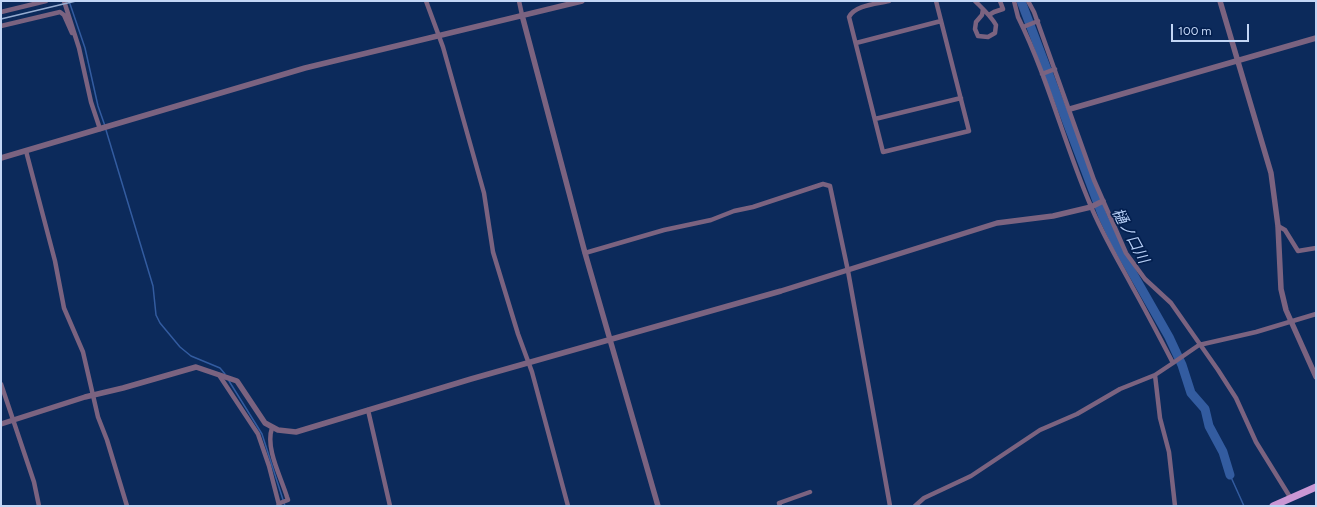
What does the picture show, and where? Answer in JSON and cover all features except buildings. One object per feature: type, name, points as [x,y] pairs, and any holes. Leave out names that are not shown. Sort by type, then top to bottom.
[{"type":"main road","points":[[1273,506],[1290,497],[1316,487]]},
{"type":"street","points":[[1,12],[46,1]]},
{"type":"street","points":[[64,1],[91,102],[100,129]]},
{"type":"street","points":[[426,1],[439,35],[484,193],[493,252],[528,363],[568,506]]},
{"type":"street","points":[[519,1],[585,253],[658,506]]},
{"type":"street","points":[[1,158],[305,68],[582,1]]},
{"type":"street","points":[[889,1],[858,9],[852,12],[850,17],[883,152],[969,131],[936,1]]},
{"type":"street","points":[[975,1],[982,8],[989,16],[995,24],[995,31],[989,37],[979,37],[976,33],[975,26],[982,15],[982,8]]},
{"type":"street","points":[[989,16],[994,12],[1003,10],[1000,1]]},
{"type":"street","points":[[1014,1],[1060,120],[1075,168],[1109,247],[1133,286],[1174,362]]},
{"type":"street","points":[[1028,1],[1070,109],[1102,202],[1126,253],[1145,279],[1171,303],[1236,398],[1256,442],[1290,497]]},
{"type":"street","points":[[1220,1],[1271,173],[1278,226],[1281,289],[1290,320],[1316,377]]},
{"type":"street","points":[[1,26],[60,12],[64,15],[75,38]]},
{"type":"street","points":[[856,43],[941,21]]},
{"type":"street","points":[[1024,27],[1036,22]]},
{"type":"street","points":[[1070,109],[1316,38]]},
{"type":"street","points":[[1043,74],[1054,70]]},
{"type":"street","points":[[874,119],[961,98]]},
{"type":"street","points":[[26,151],[55,260],[64,308],[83,352],[93,395],[127,506]]},
{"type":"street","points":[[585,253],[664,230],[711,220],[734,211],[753,207],[827,184],[830,186],[848,271],[890,506]]},
{"type":"street","points":[[1,424],[13,421],[42,409],[123,388],[190,368],[201,368],[230,377],[242,386],[259,416],[272,428],[296,432],[528,363],[848,271],[997,223],[1053,216],[1102,202]]},
{"type":"street","points":[[1278,226],[1285,230],[1298,251],[1316,248]]},
{"type":"street","points":[[915,506],[924,498],[971,476],[1040,430],[1076,414],[1120,389],[1155,375],[1199,344],[1256,332],[1290,320],[1316,314]]},
{"type":"street","points":[[220,374],[258,434],[269,466],[279,505],[287,500]]},
{"type":"street","points":[[1155,375],[1160,418],[1169,452],[1174,506]]},
{"type":"street","points":[[1,384],[34,482],[39,506]]},
{"type":"street","points":[[368,410],[390,506]]},
{"type":"street","points":[[272,428],[269,440],[290,506]]},
{"type":"street","points":[[780,506],[779,504],[785,501],[810,492]]},
{"type":"waterway","points":[[69,1],[85,48],[98,106],[105,126]]},
{"type":"waterway","name":"樋ノ口川","points":[[1021,1],[1103,217],[1116,244],[1169,337],[1182,365],[1191,393],[1205,409],[1209,426],[1223,452],[1230,475]]},
{"type":"waterway","points":[[106,130],[153,286],[156,315],[160,323],[180,347],[191,356],[220,368],[225,374]]},
{"type":"waterway","points":[[229,381],[262,434],[285,506]]},
{"type":"waterway","points":[[1230,475],[1244,506]]},
{"type":"railway","points":[[1,19],[76,1]]}]
